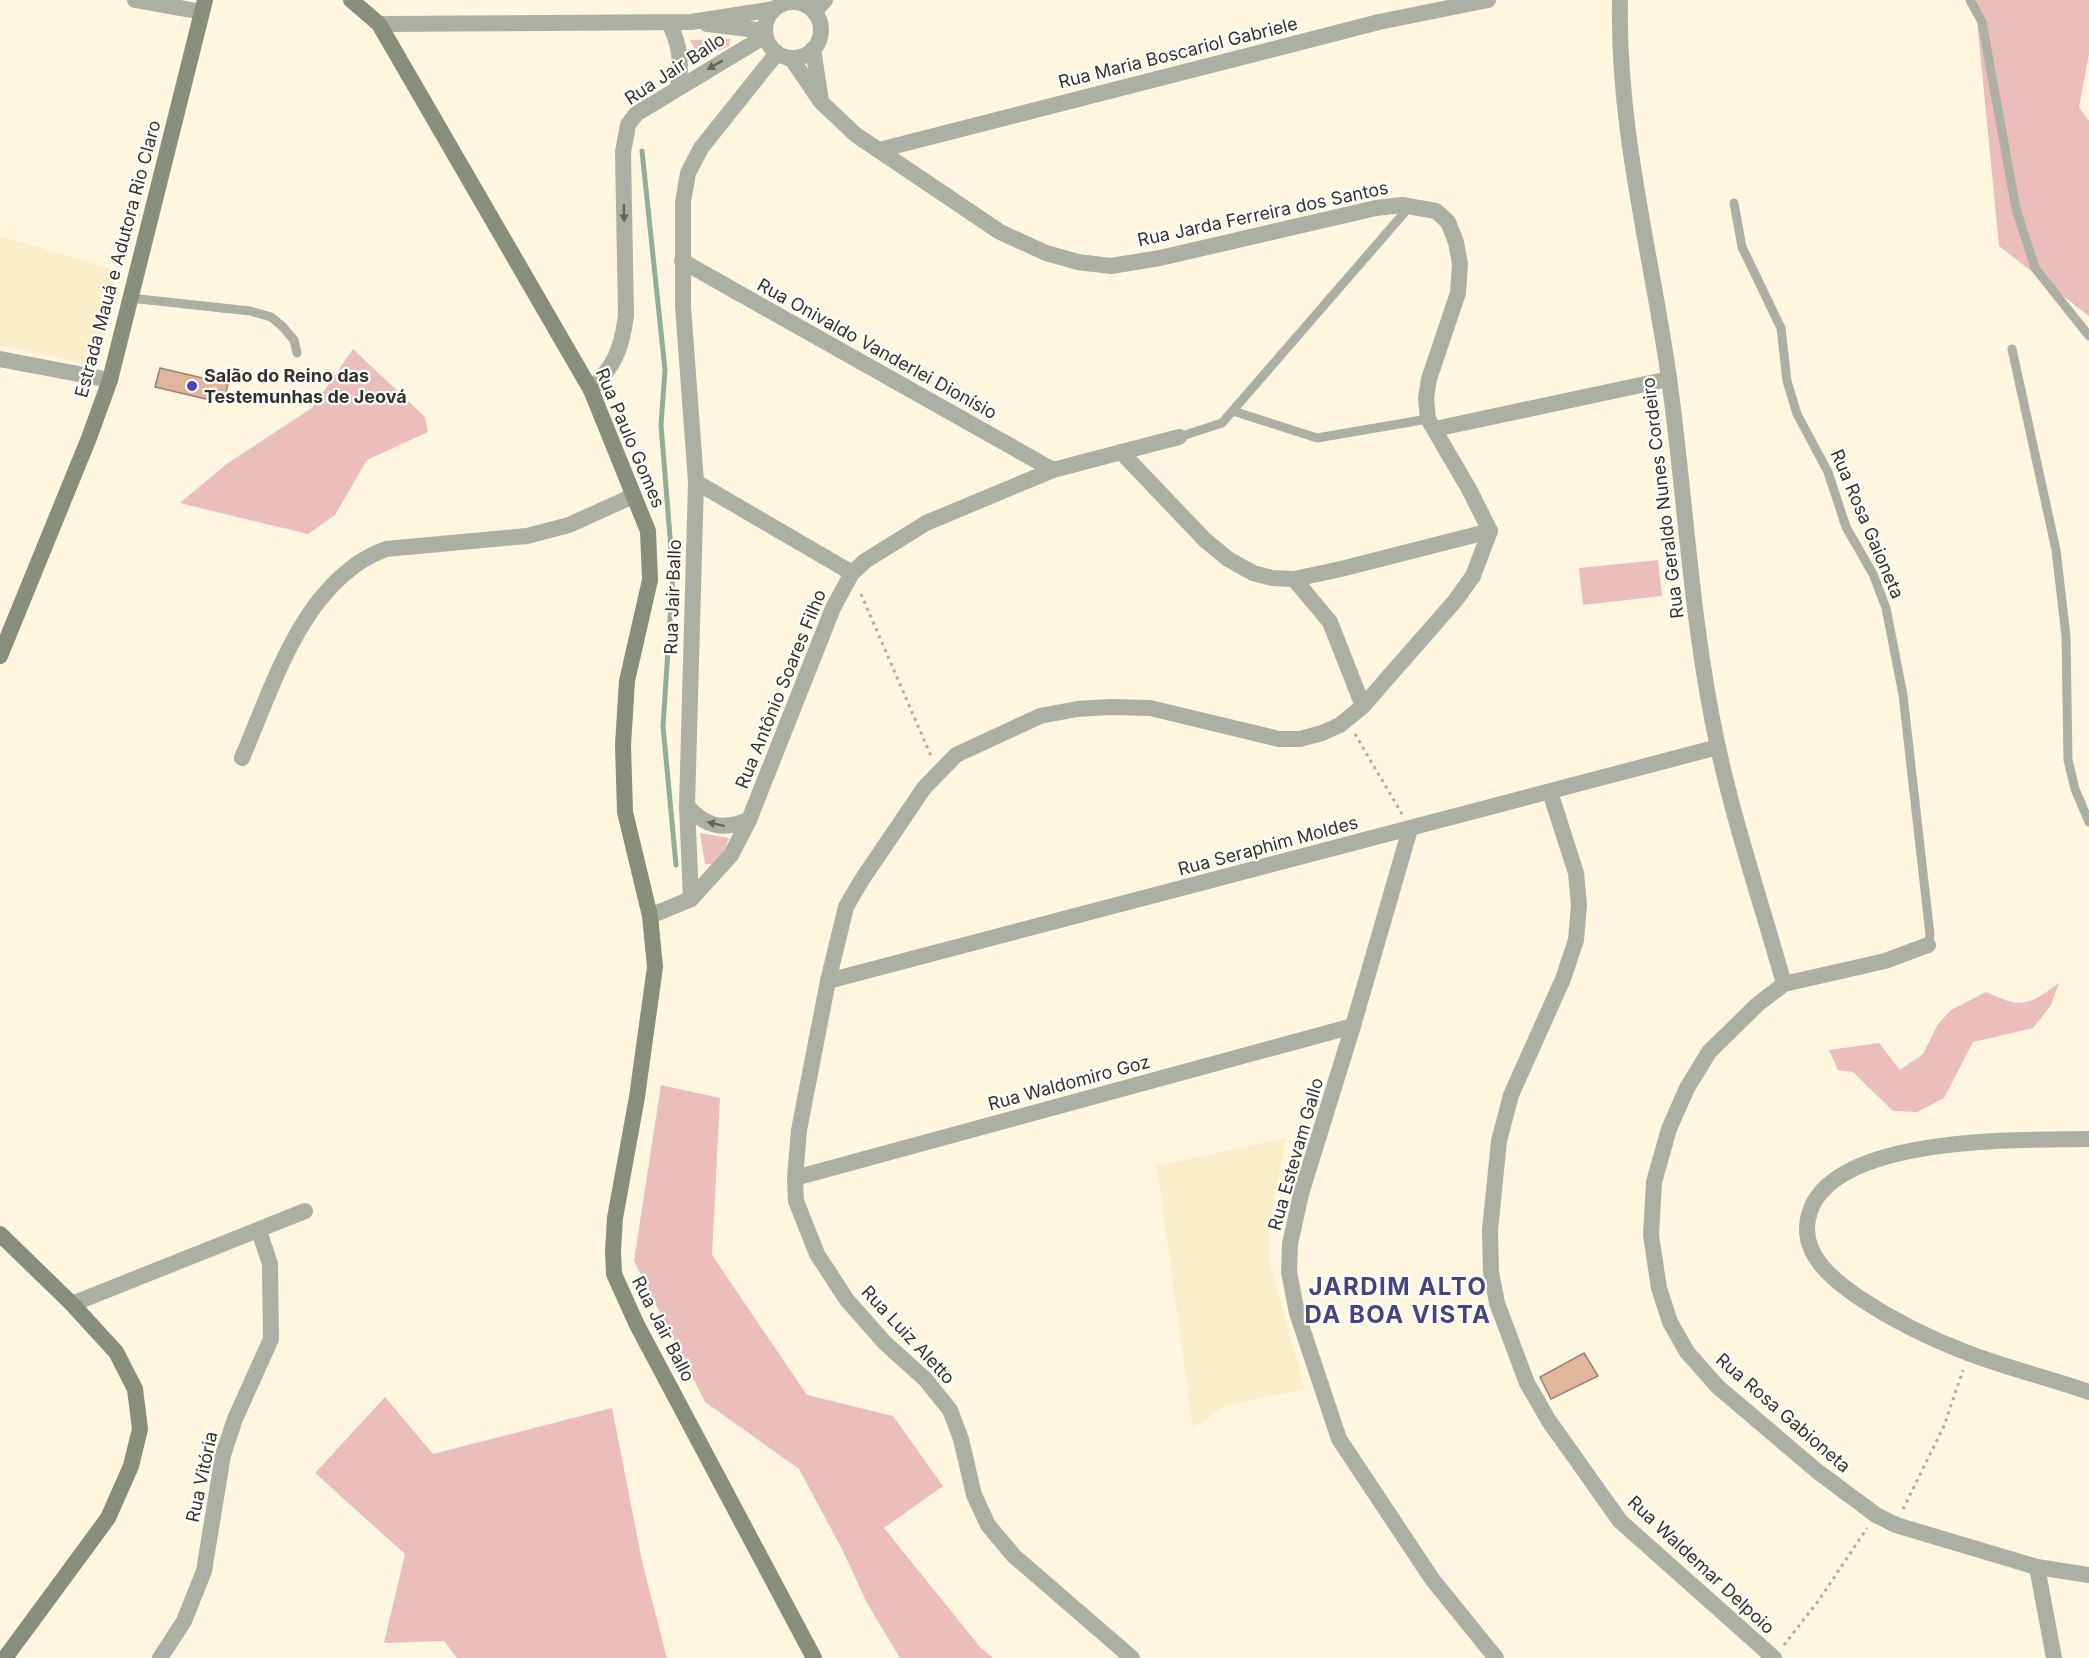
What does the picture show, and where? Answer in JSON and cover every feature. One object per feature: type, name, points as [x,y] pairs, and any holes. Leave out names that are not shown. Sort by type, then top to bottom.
[{"type":"main road","name":"Rua Paulo Gomes","points":[[351,0],[379,24],[591,390],[648,531],[650,580],[627,681],[623,745],[625,812],[650,916]]},
{"type":"main road","name":"Estrada Mauá e Adutora Rio Claro","points":[[0,656],[89,438],[110,380],[203,6]]},
{"type":"main road","name":"Rua Jair Ballo","points":[[650,916],[655,967],[637,1097],[615,1218],[614,1274],[637,1325],[814,1658]]},
{"type":"main road","points":[[0,1234],[72,1304],[116,1352],[135,1389],[140,1430],[131,1466],[108,1518],[5,1658]]},
{"type":"street","points":[[135,0],[203,6]]},
{"type":"street","name":"Rua Maria Boscariol Gabriele","points":[[879,150],[1432,5],[1488,0]]},
{"type":"street","name":"Rua Geraldo Nunes Cordeiro","points":[[1620,0],[1623,104],[1669,379],[1690,577],[1718,747],[1784,984]]},
{"type":"street","points":[[379,24],[691,22],[785,4],[820,6],[821,26],[818,42],[803,56],[784,55],[765,33],[691,22]]},
{"type":"street","points":[[765,33],[765,23],[785,4]]},
{"type":"street","points":[[669,23],[680,48],[681,65],[678,87]]},
{"type":"street","name":"Rua Jair Ballo","points":[[591,390],[612,367],[622,343],[626,316],[623,152],[628,125],[636,114],[765,33]]},
{"type":"street","points":[[813,49],[821,102]]},
{"type":"street","name":"Rua Jair Ballo","points":[[691,899],[687,806],[696,482],[682,261],[683,202],[688,173],[701,148],[784,55]]},
{"type":"street","name":"Rua Jarda Ferreira dos Santos","points":[[784,55],[821,102],[856,135],[1000,232],[1046,253],[1078,262],[1111,266],[1160,258],[1376,208],[1411,205],[1436,211],[1448,222],[1456,242],[1460,264],[1458,293],[1429,379],[1426,398],[1432,424],[1490,531]]},
{"type":"street","name":"Rua Onivaldo Vanderlei Dionísio","points":[[682,261],[1053,471]]},
{"type":"street","points":[[0,359],[110,380]]},
{"type":"street","points":[[1432,424],[1669,379]]},
{"type":"street","name":"Rua Antônio Soares Filho","points":[[650,916],[691,899],[712,879],[731,855],[749,820],[832,608],[852,573],[873,555],[926,523],[1053,471],[1179,437]]},
{"type":"street","points":[[1121,452],[1205,540],[1228,559],[1253,573],[1272,578],[1294,579],[1490,531]]},
{"type":"street","points":[[696,482],[852,573]]},
{"type":"street","points":[[242,758],[287,653],[322,594],[346,570],[367,556],[386,549],[527,536],[569,525],[633,496]]},
{"type":"street","points":[[828,981],[846,907],[896,828],[938,771],[956,755],[1040,716],[1077,709],[1150,708],[1279,739],[1300,739],[1322,733],[1347,719],[1363,706],[1455,601],[1473,576],[1490,531]]},
{"type":"street","points":[[1294,579],[1330,622],[1363,706]]},
{"type":"street","name":"Rua Seraphim Moldes","points":[[828,981],[1718,747]]},
{"type":"street","name":"Rua Waldemar Delpoio","points":[[1550,792],[1576,873],[1578,905],[1576,940],[1563,979],[1511,1095],[1499,1141],[1490,1230],[1491,1272],[1497,1303],[1527,1383],[1543,1412],[1582,1471],[1620,1521],[1777,1654]]},
{"type":"street","points":[[687,806],[698,818],[717,825],[729,827],[749,820]]},
{"type":"street","name":"Rua Estevam Gallo","points":[[1410,829],[1301,1194],[1290,1244],[1290,1272],[1298,1313],[1340,1439],[1432,1579],[1496,1658]]},
{"type":"street","name":"Rua Rosa Gabioneta","points":[[1928,945],[1885,961],[1784,984],[1730,1029],[1709,1052],[1687,1088],[1669,1129],[1654,1182],[1651,1235],[1659,1288],[1670,1322],[1687,1352],[1718,1387],[1817,1471],[1876,1515],[1896,1524],[2037,1567],[2089,1575]]},
{"type":"street","name":"Rua Luiz Aletto","points":[[828,981],[799,1130],[795,1178],[796,1201],[805,1228],[817,1254],[841,1291],[885,1343],[925,1379],[950,1410],[962,1439],[974,1495],[988,1525],[1014,1556],[1132,1658]]},
{"type":"street","name":"Rua Waldomiro Goz","points":[[795,1178],[1353,1026]]},
{"type":"street","points":[[2089,1139],[1992,1141],[1933,1147],[1877,1158],[1846,1172],[1814,1201],[1806,1232],[1811,1252],[1827,1272],[1859,1297],[1913,1328],[1968,1353],[2089,1392]]},
{"type":"street","points":[[72,1304],[305,1211]]},
{"type":"street","name":"Rua Vitória","points":[[160,1658],[184,1621],[204,1571],[223,1455],[235,1419],[271,1339],[270,1264],[259,1231]]},
{"type":"street","points":[[2037,1567],[2054,1658]]},
{"type":"lane","points":[[1970,0],[1982,22],[2016,209],[2035,268],[2089,336]]},
{"type":"lane","name":"Rua Rosa Gaioneta","points":[[1734,202],[1742,247],[1781,328],[1787,381],[1797,414],[1828,472],[1850,535],[1873,574],[1886,608],[1904,695],[1924,868],[1930,934],[1928,945]]},
{"type":"lane","points":[[1179,437],[1222,423],[1411,205]]},
{"type":"lane","points":[[130,298],[250,311],[271,317],[294,340],[297,353]]},
{"type":"lane","points":[[2012,349],[2058,560],[2066,636],[2068,760],[2075,789],[2089,822]]},
{"type":"lane","points":[[1233,411],[1317,438],[1432,424]]},
{"type":"path","points":[[852,573],[938,771]]},
{"type":"path","points":[[1347,719],[1410,829]]},
{"type":"path","points":[[1896,1524],[1944,1426],[1968,1353]]},
{"type":"path","points":[[1777,1654],[1819,1600],[1876,1515]]},
{"type":"shaded area","points":[[1975,0],[2089,0],[2089,54],[2079,107],[2089,121],[2089,316],[1999,246]]},
{"type":"shaded area","points":[[730,39],[729,46],[700,59],[690,40]]},
{"type":"shaded area","points":[[0,236],[118,271],[97,358],[90,365],[0,345]]},
{"type":"shaded area","points":[[353,349],[425,417],[428,432],[367,460],[335,515],[308,534],[180,503],[228,463],[312,408]]},
{"type":"shaded area","points":[[1658,560],[1662,596],[1583,605],[1579,568]]},
{"type":"shaded area","points":[[700,833],[729,838],[724,851],[713,864],[705,864]]},
{"type":"shaded area","points":[[2059,983],[2051,1005],[2033,1028],[1973,1042],[1944,1098],[1917,1112],[1893,1111],[1853,1072],[1838,1070],[1829,1050],[1879,1043],[1900,1070],[1923,1054],[1938,1024],[1951,1010],[1986,992],[2017,1003],[2032,1000]]},
{"type":"shaded area","points":[[661,1085],[720,1098],[712,1255],[807,1395],[893,1416],[943,1486],[884,1528],[980,1647],[993,1658],[900,1658],[867,1603],[843,1551],[799,1469],[705,1402],[634,1261]]},
{"type":"shaded area","points":[[1286,1138],[1270,1221],[1270,1265],[1305,1389],[1227,1405],[1193,1429],[1157,1166]]},
{"type":"shaded area","points":[[385,1397],[433,1454],[612,1408],[643,1566],[667,1658],[457,1658],[444,1641],[384,1643],[405,1554],[315,1473]]},
{"type":"building","name":"Salão do Reino das Testemunhas de Jeová","points":[[160,368],[228,384],[223,403],[155,387]]},
{"type":"building","points":[[1584,1353],[1598,1376],[1551,1399],[1540,1377]]},
{"type":"waterway","points":[[642,151],[665,370],[661,425],[673,574],[663,726],[676,865]]},
{"type":"place","name":"Salão do Reino das Testemunhas de Jeová","points":[[192,386]]},
{"type":"district","name":"JARDIM ALTO DA BOA VISTA","points":[[1398,1301]]}]
